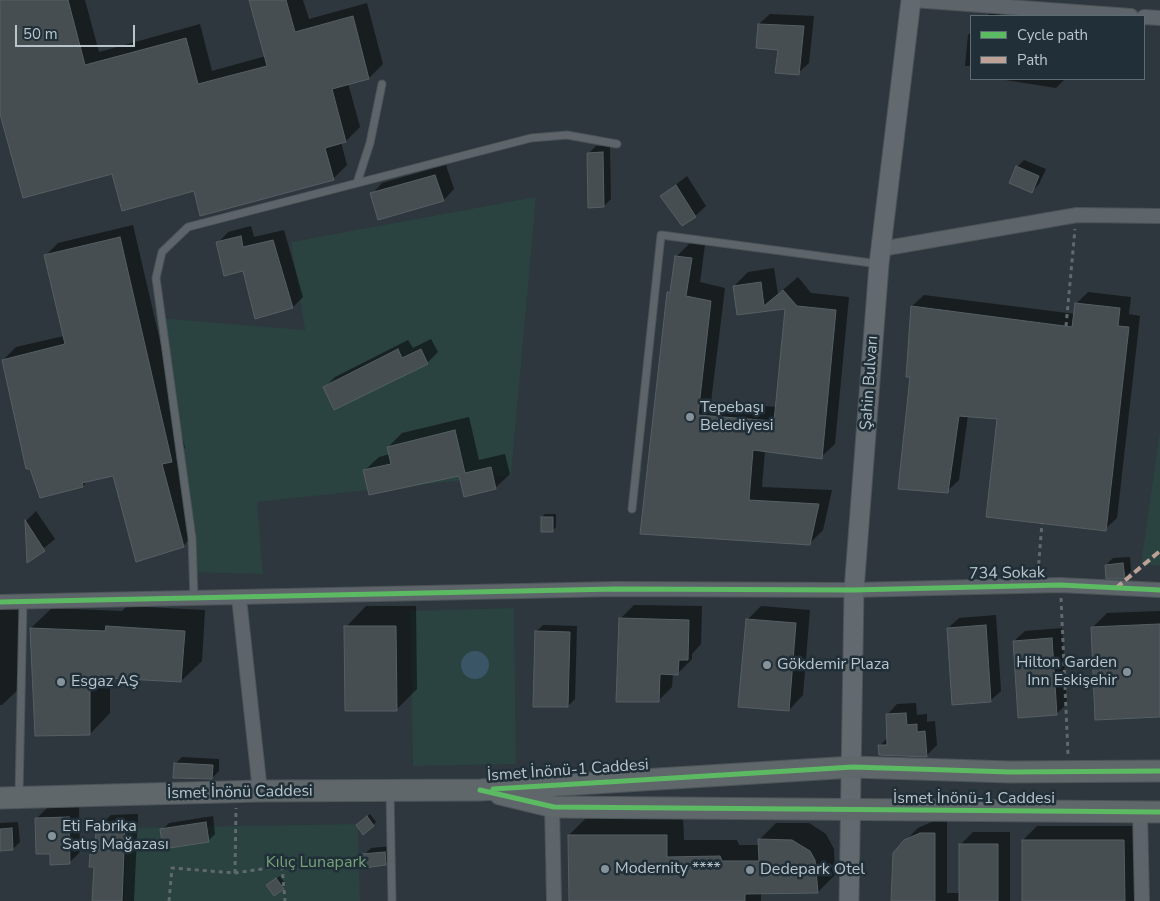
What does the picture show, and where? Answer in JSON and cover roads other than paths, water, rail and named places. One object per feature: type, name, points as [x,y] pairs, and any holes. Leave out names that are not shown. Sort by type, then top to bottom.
[{"type":"main road","name":"İsmet İnönü-1 Caddesi","points":[[480,790],[853,767],[1010,772],[1160,771]]},
{"type":"main road","name":"İsmet İnönü-1 Caddesi","points":[[480,790],[552,806],[1150,812]]},
{"type":"main road","name":"İsmet İnönü Caddesi","points":[[10,798],[260,791],[480,790]]},
{"type":"street","points":[[912,0],[1117,15]]},
{"type":"street","name":"Şahin Bulvarı","points":[[849,901],[850,810],[853,767],[854,590],[880,256],[912,0]]},
{"type":"street","points":[[1145,17],[1160,18]]},
{"type":"street","points":[[880,256],[1077,215],[1160,216]]},
{"type":"street","name":"734 Sokak","points":[[0,602],[239,598],[348,593],[615,589],[854,590],[1060,585],[1160,590]]},
{"type":"street","points":[[239,598],[260,791]]},
{"type":"street","points":[[552,806],[554,901]]},
{"type":"street","points":[[1142,901],[1150,812]]},
{"type":"lane","points":[[357,183],[370,143],[382,84]]},
{"type":"lane","points":[[194,599],[192,538],[156,278],[162,252],[188,227],[531,138],[567,135],[617,144]]},
{"type":"lane","points":[[632,508],[661,235],[880,256]]},
{"type":"lane","points":[[10,798],[23,602]]},
{"type":"lane","points":[[390,791],[392,901]]},
{"type":"water","points":[[475,651],[485,655],[489,665],[485,675],[475,679],[465,675],[461,665],[465,655]]},
{"type":"place","name":"Tepebaşı Belediyesi","points":[[690,417]]},
{"type":"place","name":"Gökdemir Plaza","points":[[767,665]]},
{"type":"place","name":"Hilton Garden Inn Eskişehir","points":[[1127,672]]},
{"type":"place","name":"Esgaz AŞ","points":[[61,682]]},
{"type":"place","name":"Eti Fabrika Satış Mağazası","points":[[52,836]]},
{"type":"place","name":"Modernity ****","points":[[605,869]]},
{"type":"place","name":"Dedepark Otel","points":[[750,870]]},
{"type":"park label","name":"Kılıç Lunapark","points":[[316,863]]}]
